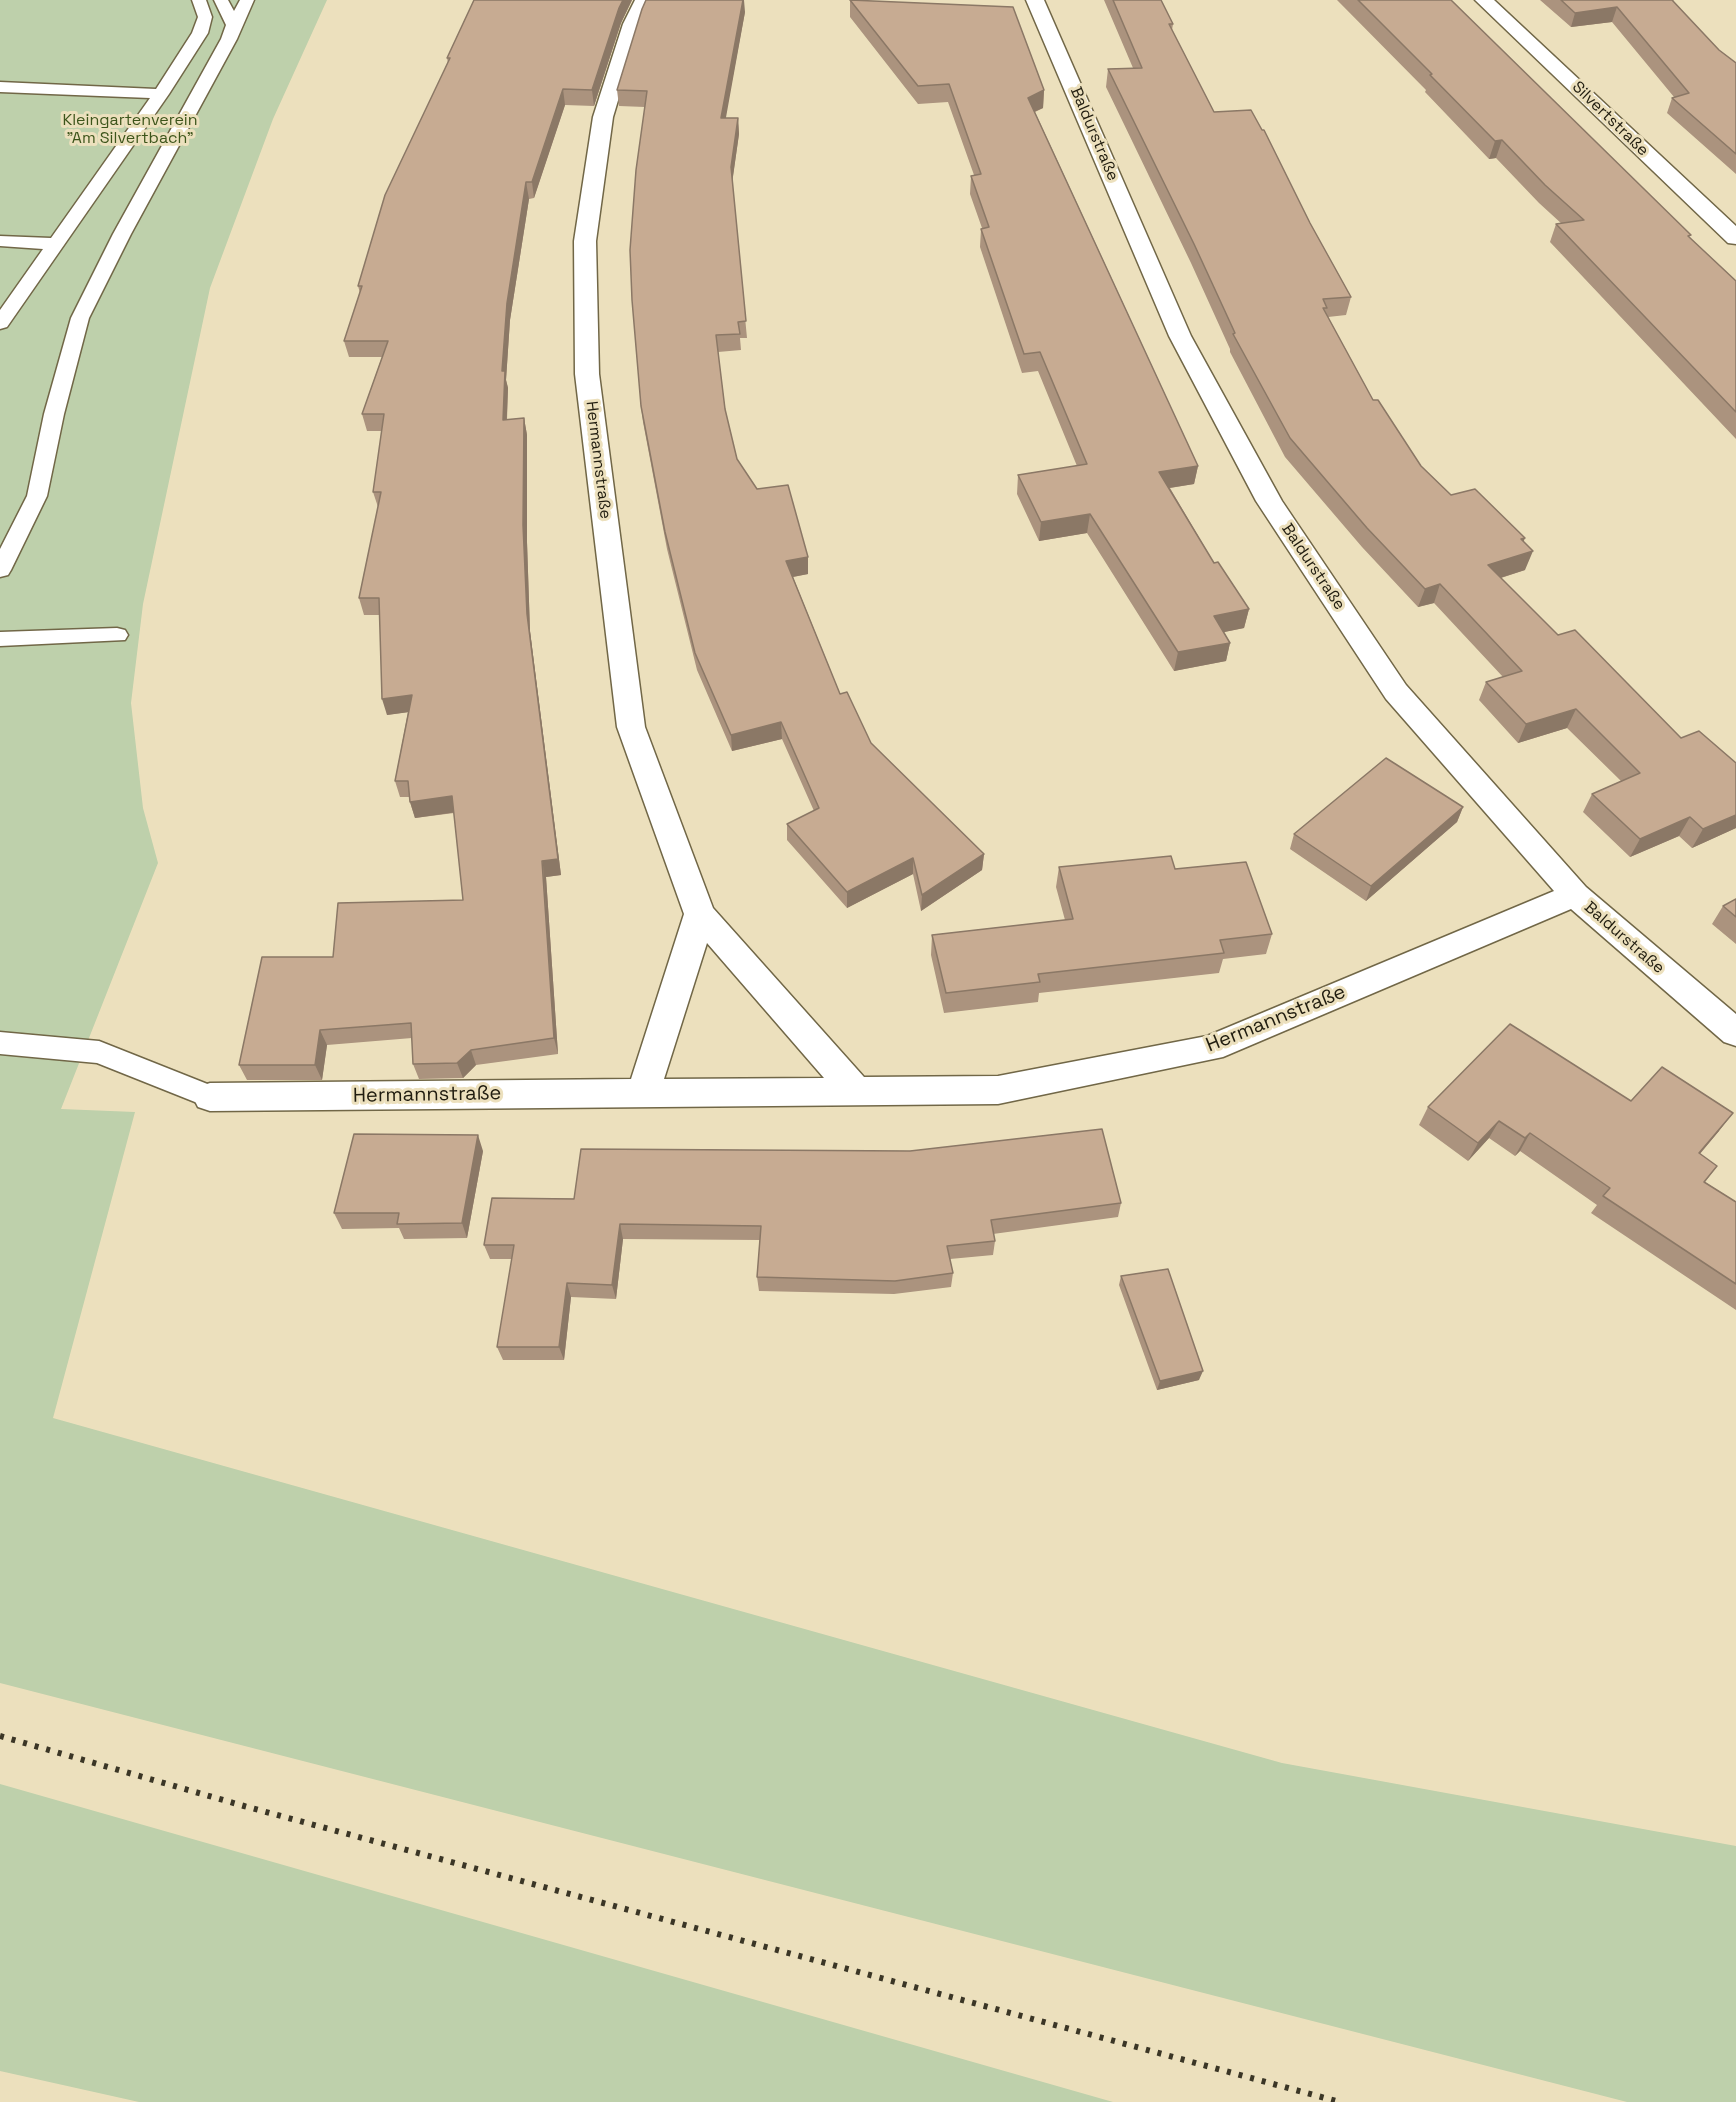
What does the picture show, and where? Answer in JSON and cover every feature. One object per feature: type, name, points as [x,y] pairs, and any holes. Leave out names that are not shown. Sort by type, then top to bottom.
[{"type":"street","name":"Hermannstraße","points":[[644,0],[632,24],[603,117],[585,241],[588,374],[631,727],[700,914],[855,1090]]},
{"type":"street","name":"Baldurstraße","points":[[1035,0],[1180,336],[1269,501],[1396,692],[1575,895],[1736,1033]]},
{"type":"street","name":"Silvertstraße","points":[[1484,0],[1736,238]]},
{"type":"street","name":"Hermannstraße","points":[[210,1097],[998,1090],[1211,1048],[1575,895]]},
{"type":"street","points":[[643,1093],[700,914]]},
{"type":"lane","points":[[0,323],[161,94],[200,33],[205,17],[199,0]]},
{"type":"lane","points":[[221,0],[234,25]]},
{"type":"lane","points":[[0,570],[37,496],[54,414],[80,318],[122,234],[229,39],[247,0]]},
{"type":"lane","points":[[0,87],[161,94]]},
{"type":"lane","points":[[0,241],[55,244]]},
{"type":"lane","points":[[0,639],[117,635]]},
{"type":"lane","points":[[0,1043],[99,1052],[210,1097]]},
{"type":"green space","name":"Kleingartenverein \"Am Silvertbach\"","points":[[0,0],[327,0],[273,119],[210,288],[143,604],[131,703],[143,808],[158,863],[61,1109],[135,1112],[53,1418],[1282,1763],[1736,1846],[1736,2102],[1627,2102],[0,1683]]},
{"type":"green space","points":[[0,1784],[1113,2102],[139,2102],[0,2071]]},
{"type":"building","points":[[474,0],[623,0],[592,90],[563,89],[532,182],[526,182],[507,303],[502,371],[505,371],[503,420],[524,418],[523,525],[527,614],[558,859],[542,861],[554,1038],[471,1050],[457,1063],[413,1064],[411,1023],[320,1030],[315,1065],[239,1065],[262,957],[333,957],[338,903],[463,900],[452,796],[410,802],[408,781],[395,781],[412,695],[382,699],[379,598],[359,598],[381,492],[373,492],[384,414],[362,414],[388,341],[344,341],[362,286],[358,286],[385,195],[450,58],[447,58]]},
{"type":"building","points":[[646,0],[743,0],[721,118],[738,118],[731,167],[746,321],[738,322],[740,334],[716,335],[725,409],[737,459],[757,489],[788,485],[808,557],[786,561],[840,694],[847,692],[871,743],[984,854],[922,895],[913,858],[847,892],[787,824],[819,808],[781,722],[731,735],[695,653],[665,532],[641,406],[632,300],[630,250],[636,170],[647,91],[617,90]]},
{"type":"building","points":[[850,0],[1013,7],[1044,90],[1028,98],[1198,466],[1159,472],[1214,563],[1218,562],[1249,609],[1214,616],[1230,643],[1178,652],[1090,514],[1041,522],[1018,475],[1087,464],[1040,352],[1024,354],[981,229],[989,227],[971,176],[981,174],[949,84],[918,86]]},
{"type":"building","points":[[1113,0],[1161,0],[1173,24],[1169,24],[1214,112],[1251,110],[1264,130],[1310,223],[1351,297],[1323,299],[1327,308],[1323,308],[1373,400],[1378,400],[1421,466],[1451,495],[1475,489],[1525,538],[1521,539],[1533,551],[1488,565],[1558,635],[1575,630],[1681,738],[1699,731],[1736,763],[1736,815],[1703,829],[1690,817],[1640,839],[1592,794],[1640,773],[1576,709],[1526,724],[1486,682],[1522,671],[1440,584],[1425,589],[1367,528],[1290,438],[1233,334],[1235,333],[1194,244],[1108,69],[1142,68]]},
{"type":"building","points":[[1358,0],[1451,0],[1736,281],[1736,412],[1556,224],[1584,220],[1545,185],[1502,140],[1495,141]]},
{"type":"building","points":[[1561,0],[1672,0],[1719,50],[1736,63],[1736,154],[1672,98],[1689,93],[1617,7],[1575,13]]},
{"type":"building","points":[[1386,758],[1463,807],[1371,886],[1294,834]]},
{"type":"building","points":[[1171,856],[1175,869],[1246,862],[1272,934],[1220,940],[1224,953],[1038,974],[1040,982],[946,993],[932,935],[1073,919],[1059,867]]},
{"type":"building","points":[[1736,899],[1736,917],[1723,906]]},
{"type":"building","points":[[1510,1024],[1631,1101],[1662,1067],[1733,1113],[1699,1153],[1717,1166],[1704,1182],[1736,1202],[1736,1284],[1603,1196],[1610,1188],[1530,1133],[1525,1138],[1499,1121],[1478,1143],[1428,1107]]},
{"type":"building","points":[[1102,1129],[1121,1203],[991,1220],[995,1241],[947,1246],[953,1273],[895,1281],[757,1277],[761,1226],[620,1224],[612,1285],[567,1283],[559,1347],[497,1347],[514,1245],[484,1245],[492,1198],[574,1199],[581,1149],[910,1151]]},
{"type":"building","points":[[354,1134],[478,1135],[462,1223],[397,1224],[399,1213],[334,1213]]},
{"type":"building","points":[[1168,1269],[1203,1371],[1160,1381],[1121,1276]]},
{"type":"railway","points":[[0,1736],[244,1806],[1340,2102]]}]
